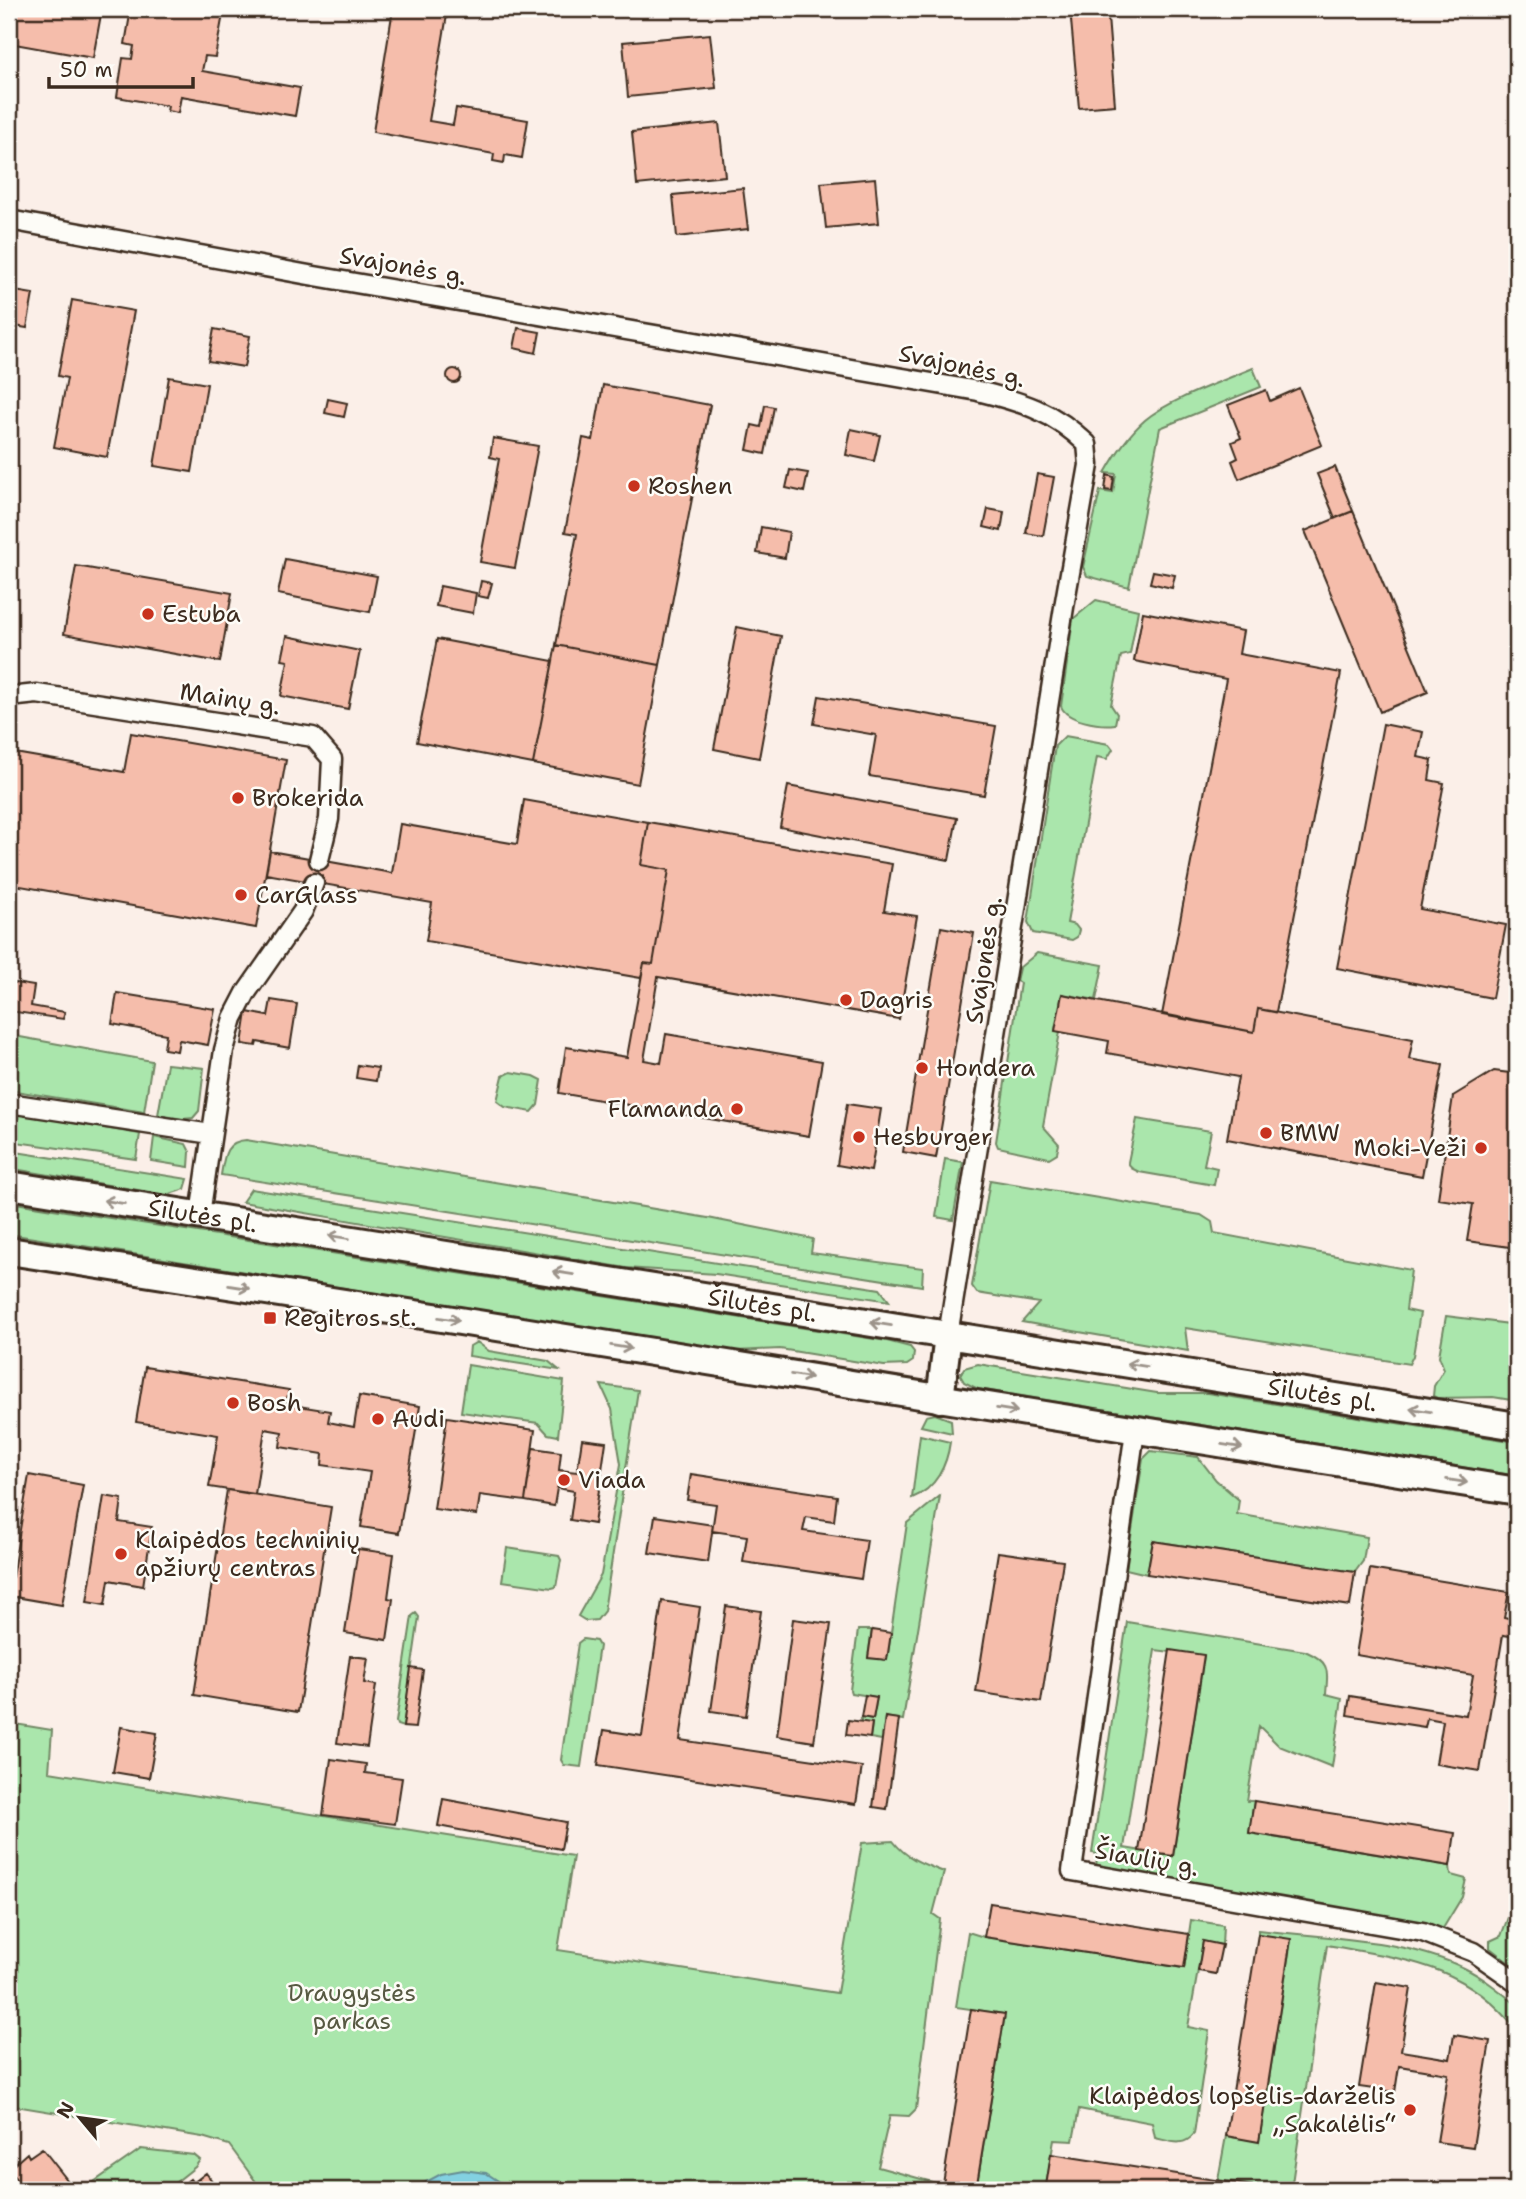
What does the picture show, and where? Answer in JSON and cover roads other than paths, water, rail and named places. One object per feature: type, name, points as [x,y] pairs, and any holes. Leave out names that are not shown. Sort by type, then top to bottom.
[{"type":"main road","name":"Šilutės pl.","points":[[9,1185],[1517,1426]]},
{"type":"main road","points":[[9,1251],[1517,1491]]},
{"type":"main road","points":[[940,1399],[948,1335]]},
{"type":"street","name":"Svajonės g.","points":[[9,220],[978,391],[1039,409],[1058,419],[1087,444],[1089,465],[948,1335]]},
{"type":"street","name":"Mainų g.","points":[[9,696],[37,694],[313,737],[332,759],[329,819],[319,860]]},
{"type":"street","points":[[200,1215],[224,1050],[233,1018],[246,993],[303,911],[314,883]]},
{"type":"street","points":[[9,1102],[211,1134]]},
{"type":"street","name":"Šiaulių g.","points":[[1135,1431],[1072,1871],[1423,1932],[1474,1952],[1517,1982]]},
{"type":"water","points":[[463,2170],[486,2173],[512,2190],[411,2190],[441,2174]]},
{"type":"place","name":"Roshen","points":[[634,486]]},
{"type":"place","name":"Estuba","points":[[148,614]]},
{"type":"place","name":"Brokerida","points":[[238,798]]},
{"type":"place","name":"CarGlass","points":[[241,895]]},
{"type":"place","name":"Dagris","points":[[846,1000]]},
{"type":"place","name":"Hondera","points":[[922,1068]]},
{"type":"place","name":"Flamanda","points":[[737,1109]]},
{"type":"place","name":"BMW","points":[[1266,1133]]},
{"type":"place","name":"Hesburger","points":[[859,1137]]},
{"type":"place","name":"Moki-Veži","points":[[1481,1148]]},
{"type":"place","name":"Regitros st.","points":[[270,1318]]},
{"type":"place","name":"Bosh","points":[[233,1403]]},
{"type":"place","name":"Audi","points":[[378,1419]]},
{"type":"place","name":"Viada","points":[[564,1480]]},
{"type":"place","name":"Klaipėdos techninių apžiurų centras","points":[[121,1554]]},
{"type":"place","name":"Klaipėdos lopšelis-darželis „Sakalėlis“","points":[[1410,2110]]},
{"type":"park label","name":"Draugystės parkas","points":[[352,2007]]}]
